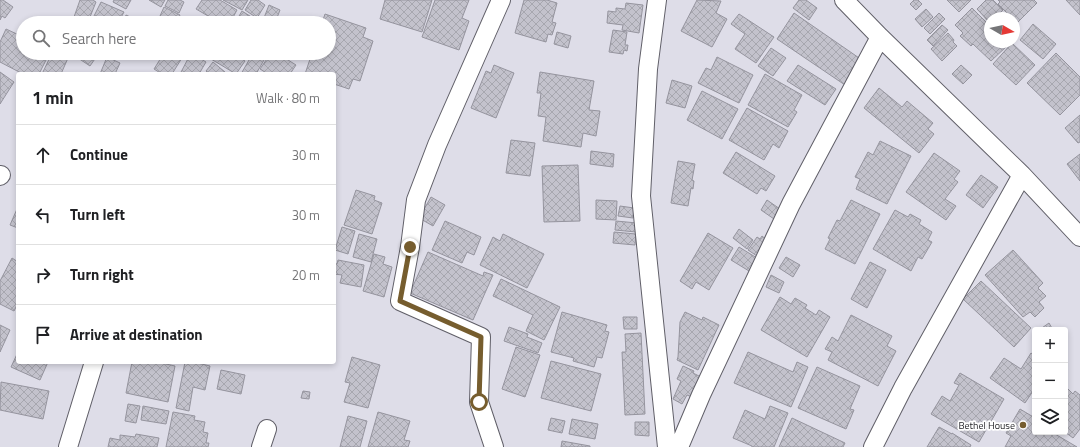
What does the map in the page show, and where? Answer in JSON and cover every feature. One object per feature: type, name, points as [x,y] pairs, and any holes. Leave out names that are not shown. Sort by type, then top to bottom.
[{"type":"street","points":[[494,447],[479,402],[481,337],[400,301],[410,247],[416,200],[437,145],[501,0]]},
{"type":"street","points":[[657,0],[648,69],[641,196],[667,447]]},
{"type":"street","points":[[844,0],[1022,175],[1080,237]]},
{"type":"street","points":[[679,447],[701,395],[791,204],[880,37]]},
{"type":"street","points":[[872,447],[903,388],[1022,175]]},
{"type":"street","points":[[68,447],[93,364]]},
{"type":"street","points":[[261,447],[267,429]]},
{"type":"building","points":[[0,0],[3,0],[13,7],[5,18],[2,16],[0,20]]},
{"type":"building","points":[[80,0],[93,0],[96,2],[90,16],[74,16]]},
{"type":"building","points":[[114,0],[131,0],[126,9],[113,2]]},
{"type":"building","points":[[149,0],[165,0],[161,7]]},
{"type":"building","points":[[168,0],[180,0],[184,2],[179,13],[165,6]]},
{"type":"building","points":[[202,0],[220,0],[237,10],[234,16],[208,16],[196,9]]},
{"type":"building","points":[[223,0],[248,0],[242,10]]},
{"type":"building","points":[[251,0],[258,0],[265,5],[258,16],[254,16],[245,10]]},
{"type":"building","points":[[385,0],[432,0],[422,32],[380,19]]},
{"type":"building","points":[[435,0],[469,0],[462,18],[469,21],[459,50],[422,37]]},
{"type":"building","points":[[524,0],[547,0],[557,3],[552,22],[556,23],[552,35],[548,34],[546,42],[515,33]]},
{"type":"building","points":[[697,0],[721,1],[716,13],[727,19],[712,47],[681,31]]},
{"type":"building","points":[[799,0],[806,0],[817,8],[809,20],[793,8]]},
{"type":"building","points":[[914,0],[918,0],[922,4],[916,10],[910,4]]},
{"type":"building","points":[[947,0],[971,0],[959,12]]},
{"type":"building","points":[[986,0],[993,0],[1003,10],[1001,12],[984,12],[984,17],[977,9]]},
{"type":"building","points":[[998,0],[1034,0],[1037,3],[1020,20],[1020,12],[1006,12],[998,4],[1000,2]]},
{"type":"building","points":[[1066,0],[1080,0],[1080,15]]},
{"type":"building","points":[[101,2],[124,12],[122,16],[94,16]]},
{"type":"building","points":[[626,3],[643,5],[639,33],[622,30],[623,25],[607,23],[608,11],[616,12],[616,8],[625,9]]},
{"type":"building","points":[[269,5],[280,10],[278,16],[265,16]]},
{"type":"building","points":[[164,7],[180,15],[180,16],[160,16]]},
{"type":"building","points":[[972,8],[984,20],[984,48],[1005,48],[991,61],[973,44],[971,46],[960,36],[963,33],[955,25]]},
{"type":"building","points":[[926,9],[933,17],[922,27],[915,19]]},
{"type":"building","points":[[242,11],[250,16],[239,16]]},
{"type":"building","points":[[794,13],[862,60],[845,85],[777,39]]},
{"type":"building","points":[[939,13],[945,19],[930,34],[924,28]]},
{"type":"building","points":[[739,14],[774,37],[756,63],[735,49],[745,34],[731,24]]},
{"type":"building","points":[[336,18],[366,28],[363,37],[373,41],[360,81],[353,79],[349,89],[336,85],[336,72],[306,72],[310,60],[336,60]]},
{"type":"building","points":[[1033,24],[1056,44],[1043,59],[1020,40]]},
{"type":"building","points":[[942,25],[948,30],[933,46],[927,40]]},
{"type":"building","points":[[6,29],[16,34],[16,60],[46,60],[40,72],[19,72],[0,62],[0,42]]},
{"type":"building","points":[[613,30],[627,32],[625,45],[628,45],[627,51],[624,50],[623,54],[609,52]]},
{"type":"building","points":[[557,32],[571,36],[568,48],[554,44]]},
{"type":"building","points":[[948,33],[957,46],[942,61],[931,49]]},
{"type":"building","points":[[771,48],[786,58],[773,76],[758,66]]},
{"type":"building","points":[[1007,48],[1017,48],[1035,65],[1016,85],[993,64]]},
{"type":"building","points":[[1056,53],[1080,77],[1080,95],[1060,115],[1027,83]]},
{"type":"building","points":[[717,57],[753,75],[739,103],[698,83],[706,68],[711,70]]},
{"type":"building","points":[[49,60],[67,60],[62,72],[43,72]]},
{"type":"building","points":[[81,60],[94,60],[90,66]]},
{"type":"building","points":[[106,60],[114,60],[120,63],[116,72],[101,72]]},
{"type":"building","points":[[160,60],[181,60],[173,72],[159,72],[154,69]]},
{"type":"building","points":[[187,60],[203,60],[206,62],[200,72],[181,72]]},
{"type":"building","points":[[213,60],[245,61],[237,72],[233,72]]},
{"type":"building","points":[[249,60],[264,60],[257,72],[242,72]]},
{"type":"building","points":[[266,60],[288,60],[296,65],[291,72],[265,72],[260,69]]},
{"type":"building","points":[[213,62],[225,72],[207,72],[206,71]]},
{"type":"building","points":[[494,65],[514,73],[496,118],[471,108],[486,71],[491,73]]},
{"type":"building","points":[[798,65],[836,89],[825,105],[787,81]]},
{"type":"building","points":[[961,65],[972,75],[963,84],[952,74]]},
{"type":"building","points":[[0,72],[14,82],[0,104]]},
{"type":"building","points":[[540,72],[594,81],[589,110],[600,111],[596,136],[583,133],[581,147],[543,141],[546,117],[538,116],[541,93],[537,93]]},
{"type":"building","points":[[765,74],[802,95],[794,110],[797,112],[788,127],[748,105]]},
{"type":"building","points":[[672,80],[692,86],[685,108],[666,103]]},
{"type":"building","points":[[879,88],[902,107],[907,101],[933,123],[928,129],[934,134],[919,153],[864,108]]},
{"type":"building","points":[[702,91],[738,109],[722,139],[687,120]]},
{"type":"building","points":[[747,108],[788,131],[779,148],[773,144],[764,160],[729,140]]},
{"type":"building","points":[[1080,115],[1080,142],[1078,143],[1065,128]]},
{"type":"building","points":[[511,140],[535,143],[530,176],[506,173]]},
{"type":"building","points":[[880,141],[911,156],[887,204],[856,189],[860,179],[855,177],[868,152],[873,155]]},
{"type":"building","points":[[591,151],[614,154],[613,167],[590,164]]},
{"type":"building","points":[[736,152],[775,176],[766,191],[761,188],[757,194],[723,173]]},
{"type":"building","points":[[934,153],[960,171],[954,179],[958,182],[945,199],[956,206],[946,220],[906,192]]},
{"type":"building","points":[[1080,154],[1080,181],[1067,164]]},
{"type":"building","points":[[678,161],[695,164],[692,180],[694,181],[693,189],[691,188],[688,206],[671,203]]},
{"type":"building","points":[[578,165],[580,221],[544,222],[542,166]]},
{"type":"building","points":[[981,175],[998,187],[983,208],[966,195]]},
{"type":"building","points":[[356,190],[375,196],[374,200],[382,203],[372,234],[344,225]]},
{"type":"building","points":[[431,197],[445,205],[433,226],[419,218]]},
{"type":"building","points":[[596,200],[617,201],[616,220],[596,219]]},
{"type":"building","points":[[767,200],[780,209],[774,219],[761,210]]},
{"type":"building","points":[[851,200],[880,214],[855,264],[825,249],[830,239],[828,238],[837,220],[840,221]]},
{"type":"building","points":[[620,206],[634,208],[633,218],[618,216]]},
{"type":"building","points":[[895,210],[908,217],[910,214],[921,220],[919,224],[932,232],[928,240],[932,242],[922,259],[918,257],[911,271],[873,249]]},
{"type":"building","points":[[16,211],[16,227],[10,225]]},
{"type":"building","points":[[445,221],[481,237],[474,255],[467,252],[462,263],[432,250]]},
{"type":"building","points":[[616,221],[637,223],[636,232],[615,230]]},
{"type":"building","points":[[342,227],[355,231],[348,254],[336,250]]},
{"type":"building","points":[[739,229],[753,240],[747,249],[733,238]]},
{"type":"building","points":[[614,232],[636,234],[635,245],[613,243]]},
{"type":"building","points":[[708,233],[733,248],[709,290],[696,282],[692,289],[680,281]]},
{"type":"building","points":[[359,234],[377,239],[371,262],[353,257]]},
{"type":"building","points":[[503,234],[544,254],[527,288],[480,265],[493,237],[500,241]]},
{"type":"building","points":[[762,236],[768,241],[757,256],[748,250],[757,237],[760,239]]},
{"type":"building","points":[[739,247],[757,258],[749,271],[731,260]]},
{"type":"building","points":[[1013,250],[1043,283],[1038,288],[1046,296],[1039,302],[1044,308],[1035,317],[1030,312],[1023,317],[985,275]]},
{"type":"building","points":[[428,252],[483,276],[484,272],[493,275],[473,320],[410,293]]},
{"type":"building","points":[[374,254],[385,257],[383,264],[392,267],[384,297],[363,291]]},
{"type":"building","points":[[786,257],[800,265],[793,277],[779,268]]},
{"type":"building","points":[[12,258],[16,261],[16,307],[14,311],[0,304],[0,281]]},
{"type":"building","points":[[338,260],[364,265],[361,287],[340,283],[342,275],[336,274]]},
{"type":"building","points":[[870,262],[886,270],[867,308],[851,299]]},
{"type":"building","points":[[771,275],[784,282],[779,293],[766,287]]},
{"type":"building","points":[[501,279],[560,307],[544,340],[526,331],[533,315],[493,296]]},
{"type":"building","points":[[981,281],[1031,328],[1014,347],[963,299]]},
{"type":"building","points":[[780,297],[791,304],[795,298],[807,305],[805,308],[816,315],[819,310],[830,317],[807,357],[761,330]]},
{"type":"building","points":[[562,312],[607,325],[605,331],[609,332],[602,358],[597,357],[594,367],[573,361],[574,358],[551,352]]},
{"type":"building","points":[[685,312],[702,320],[703,317],[719,325],[698,370],[677,360],[680,322]]},
{"type":"building","points":[[851,315],[892,336],[887,346],[896,351],[878,386],[828,360],[832,352],[825,349],[832,337],[838,341]]},
{"type":"building","points":[[623,317],[637,317],[637,329],[624,329]]},
{"type":"building","points":[[1049,323],[1051,327],[1043,327]]},
{"type":"building","points":[[0,325],[10,330],[0,352]]},
{"type":"building","points":[[509,327],[528,334],[527,337],[542,343],[538,353],[504,341]]},
{"type":"building","points":[[641,333],[645,414],[625,415],[622,352],[626,352],[625,334]]},
{"type":"building","points":[[516,347],[540,355],[525,397],[502,389]]},
{"type":"building","points":[[748,352],[793,372],[797,362],[808,367],[791,407],[734,383]]},
{"type":"building","points":[[1031,353],[1032,392],[1025,403],[990,378],[1004,358],[1021,369]]},
{"type":"building","points":[[16,356],[16,364],[47,364],[40,380],[11,367]]},
{"type":"building","points":[[352,357],[380,365],[368,408],[344,402],[350,383],[345,382]]},
{"type":"building","points":[[551,361],[601,374],[591,411],[541,398]]},
{"type":"building","points":[[132,364],[166,364],[175,366],[168,402],[126,393]]},
{"type":"building","points":[[185,364],[202,364],[210,366],[205,390],[193,387],[189,411],[176,408]]},
{"type":"building","points":[[683,366],[694,371],[693,373],[701,377],[692,397],[687,395],[682,404],[673,399],[681,381],[677,379]]},
{"type":"building","points":[[817,367],[860,386],[850,409],[854,410],[846,429],[798,408]]},
{"type":"building","points":[[221,370],[245,375],[241,394],[217,389]]},
{"type":"building","points":[[960,373],[1004,399],[979,442],[931,414],[942,396],[950,401],[959,385],[954,383]]},
{"type":"building","points":[[1,382],[49,391],[43,419],[0,410]]},
{"type":"building","points":[[1068,389],[1073,394],[1075,391],[1080,395],[1080,429],[1073,438],[1068,434]]},
{"type":"building","points":[[303,391],[310,392],[309,399],[301,398]]},
{"type":"building","points":[[128,404],[140,406],[136,423],[125,421]]},
{"type":"building","points":[[143,406],[169,411],[166,424],[141,420]]},
{"type":"building","points":[[770,406],[788,413],[774,447],[752,447],[733,438],[745,410],[765,419]]},
{"type":"building","name":"Bethel House","points":[[1020,409],[1032,416],[1032,435],[1057,435],[1077,447],[1005,447],[1011,436],[1006,433]]},
{"type":"building","points":[[173,412],[195,416],[194,420],[205,422],[203,432],[208,433],[206,443],[209,443],[208,447],[166,447]]},
{"type":"building","points":[[378,412],[410,421],[404,440],[410,441],[408,447],[368,447]]},
{"type":"building","points":[[348,416],[367,421],[360,447],[340,447]]},
{"type":"building","points":[[551,418],[565,421],[562,433],[548,430]]},
{"type":"building","points":[[792,418],[845,443],[843,447],[779,447]]},
{"type":"building","points":[[572,419],[598,424],[595,439],[569,434]]},
{"type":"building","points":[[635,422],[649,422],[649,436],[635,435]]},
{"type":"building","points":[[939,427],[971,445],[970,447],[927,447]]},
{"type":"building","points":[[136,434],[159,438],[157,447],[108,447],[110,438],[120,440],[120,435],[135,437]]},
{"type":"building","points":[[562,441],[590,446],[590,447],[561,447]]},
{"type":"place","name":"Bethel House","points":[[1023,425]]},
{"type":"route","points":[[410,247],[400,301],[481,337],[479,402]]}]
